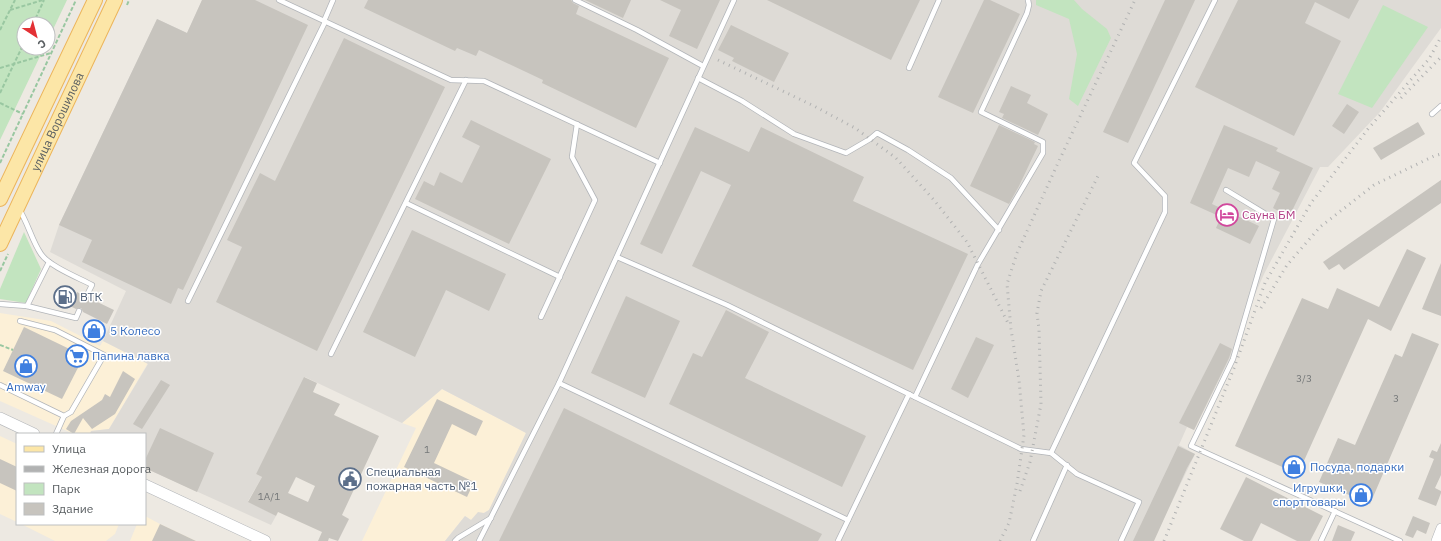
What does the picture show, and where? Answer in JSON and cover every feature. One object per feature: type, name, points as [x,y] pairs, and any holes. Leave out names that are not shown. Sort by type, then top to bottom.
[{"type":"main road","name":"улица Ворошилова","points":[[0,199],[3,184],[95,0]]},
{"type":"main road","name":"улица Ворошилова","points":[[0,244],[116,0]]},
{"type":"street","points":[[0,418],[32,433]]},
{"type":"street","points":[[146,485],[265,541]]},
{"type":"street","points":[[1436,541],[1441,528]]},
{"type":"lane","points":[[279,0],[450,80],[484,81],[660,163]]},
{"type":"lane","points":[[188,301],[324,22],[333,0]]},
{"type":"lane","points":[[574,0],[637,30],[703,66]]},
{"type":"lane","points":[[480,541],[559,383],[734,0]]},
{"type":"lane","points":[[908,68],[940,0]]},
{"type":"lane","points":[[915,397],[978,264],[1043,153],[1043,142],[981,112],[1027,13],[1029,5],[1028,0]]},
{"type":"lane","points":[[1051,453],[1165,212],[1165,196],[1134,163],[1215,0]]},
{"type":"lane","points":[[698,78],[742,101],[794,134],[846,153],[877,134],[908,150],[951,178],[999,230]]},
{"type":"lane","points":[[331,354],[466,80]]},
{"type":"lane","points":[[1432,114],[1441,106]]},
{"type":"lane","points":[[541,317],[595,200],[572,157],[577,124]]},
{"type":"lane","points":[[1226,190],[1274,220],[1233,359],[1191,446],[1400,541]]},
{"type":"lane","points":[[406,203],[560,277]]},
{"type":"lane","points":[[17,207],[24,218],[41,254],[49,262],[92,285],[86,297]]},
{"type":"lane","points":[[617,257],[727,305],[1021,449],[1051,453],[1077,474],[1140,502],[1121,541]]},
{"type":"lane","points":[[27,306],[49,262]]},
{"type":"lane","points":[[0,304],[27,306],[76,318],[80,311]]},
{"type":"lane","points":[[20,321],[55,330],[104,355],[71,412],[64,416],[56,433]]},
{"type":"lane","points":[[559,383],[848,520]]},
{"type":"lane","points":[[0,385],[64,416]]},
{"type":"lane","points":[[838,541],[909,394]]},
{"type":"lane","points":[[1032,541],[1067,465]]},
{"type":"lane","points":[[1321,541],[1335,511]]},
{"type":"lane","points":[[455,541],[491,518]]},
{"type":"path","points":[[0,30],[15,0]]},
{"type":"path","points":[[10,10],[44,0]]},
{"type":"path","points":[[37,16],[44,0]]},
{"type":"path","points":[[56,42],[76,0]]},
{"type":"path","points":[[0,93],[18,56]]},
{"type":"path","points":[[0,68],[41,56]]},
{"type":"path","points":[[0,162],[50,56]]},
{"type":"path","points":[[0,103],[23,114]]},
{"type":"path","points":[[0,344],[13,350]]},
{"type":"shaded area","points":[[202,0],[1441,0],[1441,28],[1380,112],[1328,167],[1320,167],[1264,274],[1239,331],[1234,350],[1194,430],[1187,427],[1179,445],[1195,454],[1153,541],[445,541],[465,516],[471,520],[478,512],[484,513],[489,510],[526,433],[442,389],[402,423],[305,377],[256,474],[262,477],[248,501],[276,516],[271,525],[146,468],[146,433],[90,433],[91,431],[109,429],[148,364],[103,341],[126,291],[50,252],[59,225],[157,19],[187,33]]},
{"type":"shaded area","points":[[0,313],[51,321],[100,346],[103,341],[148,363],[109,429],[91,431],[90,433],[72,433],[0,401]]},
{"type":"shaded area","points":[[442,389],[526,433],[489,510],[471,520],[465,516],[445,541],[362,541],[416,428],[402,423]]},
{"type":"shaded area","points":[[0,436],[16,444],[16,522],[0,514]]},
{"type":"shaded area","points":[[146,517],[196,541],[130,541],[137,525],[146,525]]},
{"type":"shaded area","points":[[23,525],[119,525],[115,534],[106,541],[55,541]]},
{"type":"green space","points":[[0,0],[67,0],[56,23],[56,16],[16,16],[16,56],[40,56],[0,140]]},
{"type":"green space","points":[[1036,0],[1074,0],[1082,9],[1107,29],[1111,38],[1078,106],[1069,99],[1077,54],[1069,19],[1036,5]]},
{"type":"green space","points":[[1383,5],[1428,27],[1372,108],[1338,94]]},
{"type":"green space","points":[[24,232],[41,269],[26,303],[0,299],[0,289]]},
{"type":"building","points":[[202,0],[255,0],[308,25],[183,290],[178,288],[171,304],[82,262],[92,240],[59,225],[157,19],[187,33]]},
{"type":"building","points":[[368,0],[571,0],[579,6],[576,14],[669,58],[636,128],[542,83],[543,80],[479,50],[476,56],[457,48],[455,51],[364,8]]},
{"type":"building","points":[[585,0],[631,0],[623,18]]},
{"type":"building","points":[[660,0],[720,0],[697,49],[669,36],[681,10]]},
{"type":"building","points":[[767,0],[920,0],[891,60]]},
{"type":"building","points":[[984,0],[990,0],[1020,14],[973,113],[938,97]]},
{"type":"building","points":[[1165,0],[1195,0],[1128,143],[1103,132]]},
{"type":"building","points":[[1238,0],[1359,0],[1349,19],[1315,2],[1305,23],[1341,41],[1294,136],[1195,87]]},
{"type":"building","points":[[731,25],[789,53],[774,82],[732,61],[734,58],[718,50]]},
{"type":"building","points":[[344,38],[445,87],[317,351],[216,302],[242,247],[227,240],[260,173],[275,181]]},
{"type":"building","points":[[1011,86],[1031,95],[1027,103],[1048,114],[1038,135],[1002,118],[1004,114],[999,112]]},
{"type":"building","points":[[1347,104],[1359,112],[1344,134],[1332,126]]},
{"type":"building","points":[[471,120],[551,159],[509,244],[415,199],[424,181],[434,186],[440,172],[462,183],[480,146],[462,137]]},
{"type":"building","points":[[1418,122],[1425,134],[1381,160],[1373,148]]},
{"type":"building","points":[[999,125],[1035,142],[1034,144],[1038,146],[1009,204],[970,186]]},
{"type":"building","points":[[1224,125],[1278,148],[1276,151],[1313,168],[1289,217],[1273,208],[1280,193],[1272,189],[1280,172],[1256,161],[1249,177],[1228,168],[1212,204],[1259,226],[1250,244],[1216,228],[1221,217],[1190,203]]},
{"type":"building","points":[[695,127],[749,152],[761,127],[864,177],[853,201],[968,254],[913,370],[692,266],[731,185],[701,171],[662,254],[640,244]]},
{"type":"building","points":[[1441,180],[1441,203],[1344,270],[1339,264],[1329,270],[1323,262]]},
{"type":"building","points":[[412,230],[506,274],[489,311],[446,290],[415,357],[363,332]]},
{"type":"building","points":[[1407,249],[1426,258],[1391,331],[1368,319],[1298,474],[1235,446],[1302,298],[1328,309],[1337,288],[1379,307]]},
{"type":"building","points":[[1441,263],[1441,316],[1422,309]]},
{"type":"building","points":[[77,292],[83,295],[83,299],[85,300],[88,300],[89,298],[114,310],[107,324],[83,312],[81,308],[76,309],[70,306]]},
{"type":"building","points":[[626,296],[680,321],[645,398],[591,373]]},
{"type":"building","points":[[726,310],[769,332],[745,378],[866,436],[842,487],[669,404],[693,353],[702,357]]},
{"type":"building","points":[[24,327],[84,356],[62,399],[3,371]]},
{"type":"building","points":[[1412,333],[1439,344],[1370,504],[1319,482],[1338,438],[1355,445],[1395,354],[1402,357]]},
{"type":"building","points":[[976,337],[994,345],[968,398],[951,389]]},
{"type":"building","points":[[1220,343],[1232,349],[1194,430],[1179,423]]},
{"type":"building","points":[[123,371],[135,379],[115,414],[92,429],[83,418],[75,433],[66,429],[71,421],[102,400],[105,394],[110,397]]},
{"type":"building","points":[[304,377],[317,383],[313,392],[340,404],[334,415],[379,436],[342,515],[349,519],[338,541],[329,538],[328,541],[318,541],[322,532],[278,512],[276,516],[248,502],[262,477],[256,474]],"holes":[[[296,477],[315,486],[308,502],[288,493]]]},
{"type":"building","points":[[161,380],[170,385],[142,429],[133,424]]},
{"type":"building","points":[[437,399],[483,421],[476,436],[452,424],[434,463],[474,482],[467,497],[404,467]]},
{"type":"building","points":[[564,408],[822,534],[818,541],[499,541]]},
{"type":"building","points":[[160,428],[214,453],[197,492],[146,468],[146,458]]},
{"type":"building","points":[[1441,443],[1441,475],[1435,488],[1441,491],[1441,493],[1436,506],[1418,499],[1434,459],[1429,457],[1432,450],[1437,452]]},
{"type":"building","points":[[1178,446],[1195,454],[1187,468],[1154,541],[1133,541]]},
{"type":"building","points":[[0,459],[16,467],[16,491],[0,483]]},
{"type":"building","points":[[1246,477],[1323,516],[1310,541],[1297,541],[1261,523],[1252,541],[1244,541],[1220,529]]},
{"type":"building","points":[[1413,516],[1430,523],[1426,534],[1417,530],[1413,538],[1405,535]]},
{"type":"building","points":[[160,524],[196,541],[152,541]]},
{"type":"building","points":[[1338,525],[1355,532],[1351,541],[1332,541]]},
{"type":"railway","points":[[1000,541],[1009,523],[1017,484],[1024,435],[1007,284],[1017,253],[1135,0]]},
{"type":"railway","points":[[1164,541],[1234,368],[1265,283],[1311,203],[1368,129],[1429,59],[1441,37]]},
{"type":"railway","points":[[1401,98],[1441,57]]},
{"type":"railway","points":[[718,60],[814,106],[855,128],[896,158],[934,200],[967,242],[1009,325]]},
{"type":"railway","points":[[1261,308],[1287,265],[1320,227],[1374,185],[1441,154]]},
{"type":"railway","points":[[1020,491],[1030,462],[1041,404],[1039,329],[1037,313],[1041,291],[1099,174]]},
{"type":"place","name":"Сауна БМ","points":[[1227,215]]},
{"type":"place","name":"ВТК","points":[[65,297]]},
{"type":"place","name":"5 Колесо","points":[[94,331]]},
{"type":"place","name":"Папина лавка","points":[[77,356]]},
{"type":"place","name":"Amway","points":[[26,366]]},
{"type":"place","name":"Посуда, подарки","points":[[1294,467]]},
{"type":"place","name":"Специальная пожарная часть №1","points":[[350,479]]},
{"type":"place","name":"Игрушки, спорттовары","points":[[1361,495]]}]
